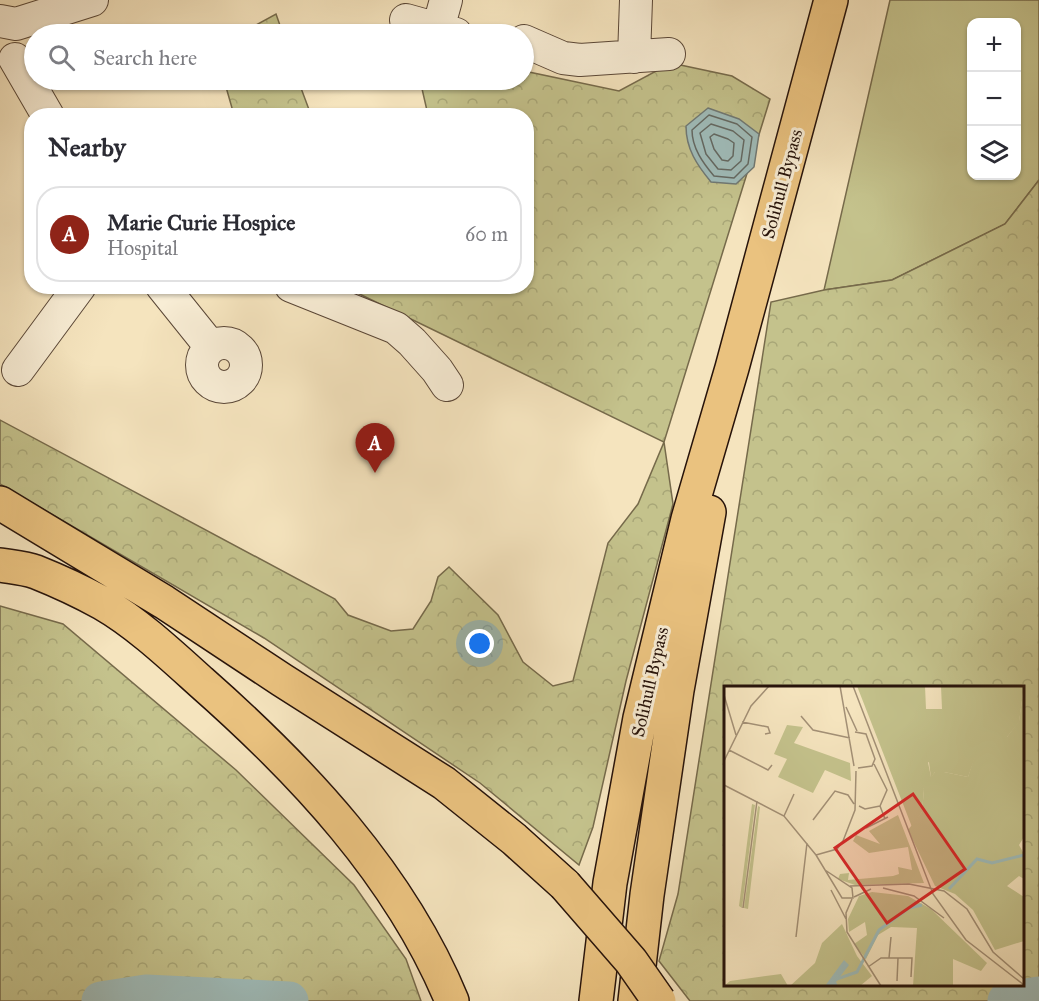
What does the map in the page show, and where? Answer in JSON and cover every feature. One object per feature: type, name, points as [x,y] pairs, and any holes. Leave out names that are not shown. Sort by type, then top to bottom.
[{"type":"highway","name":"Solihull Bypass","points":[[596,1001],[610,883],[640,718],[688,519],[732,368],[831,0]]},
{"type":"highway","name":"Solihull Bypass","points":[[635,1001],[647,895],[677,690],[703,554],[732,368]]},
{"type":"highway","points":[[0,503],[164,602],[444,783],[514,839],[565,885],[632,961],[659,1001]]},
{"type":"highway","points":[[0,565],[35,572],[102,603],[160,645],[251,726],[321,800],[378,872],[412,924],[452,1001]]},
{"type":"street","points":[[24,86],[7,65],[8,22],[92,0]]},
{"type":"street","points":[[634,57],[636,0]]},
{"type":"street","points":[[406,20],[447,21]]},
{"type":"street","points":[[534,45],[563,58],[580,60],[669,54]]},
{"type":"street","points":[[27,90],[42,108]]},
{"type":"street","points":[[18,370],[74,294]]},
{"type":"street","points":[[168,294],[211,347]]},
{"type":"street","points":[[311,294],[396,328],[412,342],[447,385]]},
{"type":"green space","points":[[890,0],[1039,0],[1039,180],[1005,224],[892,280],[824,290]]},
{"type":"green space","points":[[276,14],[280,24],[258,24]]},
{"type":"green space","points":[[671,63],[732,76],[770,99],[664,442],[359,294],[534,294],[534,108],[426,108],[422,90],[534,90],[534,73],[619,91]]},
{"type":"green space","points":[[227,90],[302,90],[308,108],[232,108]]},
{"type":"green space","points":[[1039,180],[1039,1001],[690,1001],[659,961],[678,894],[771,302],[824,290],[892,280],[1005,224]]},
{"type":"green space","points":[[0,420],[335,599],[348,615],[391,631],[413,629],[431,601],[438,577],[449,567],[498,615],[523,662],[553,686],[573,681],[608,543],[638,504],[664,442],[673,504],[626,681],[593,827],[579,865],[480,783],[264,638],[0,484]]},
{"type":"green space","points":[[0,606],[63,624],[236,770],[354,885],[406,959],[421,1001],[0,1001]]},
{"type":"water","points":[[708,108],[739,119],[759,134],[754,167],[736,184],[711,182],[690,149],[686,126]]},
{"type":"waterway","points":[[101,1001],[146,994],[289,1001]]},
{"type":"waterway","points":[[1007,1001],[1039,996]]},
{"type":"place","name":"Marie Curie Hospice","points":[[375,473]]}]
